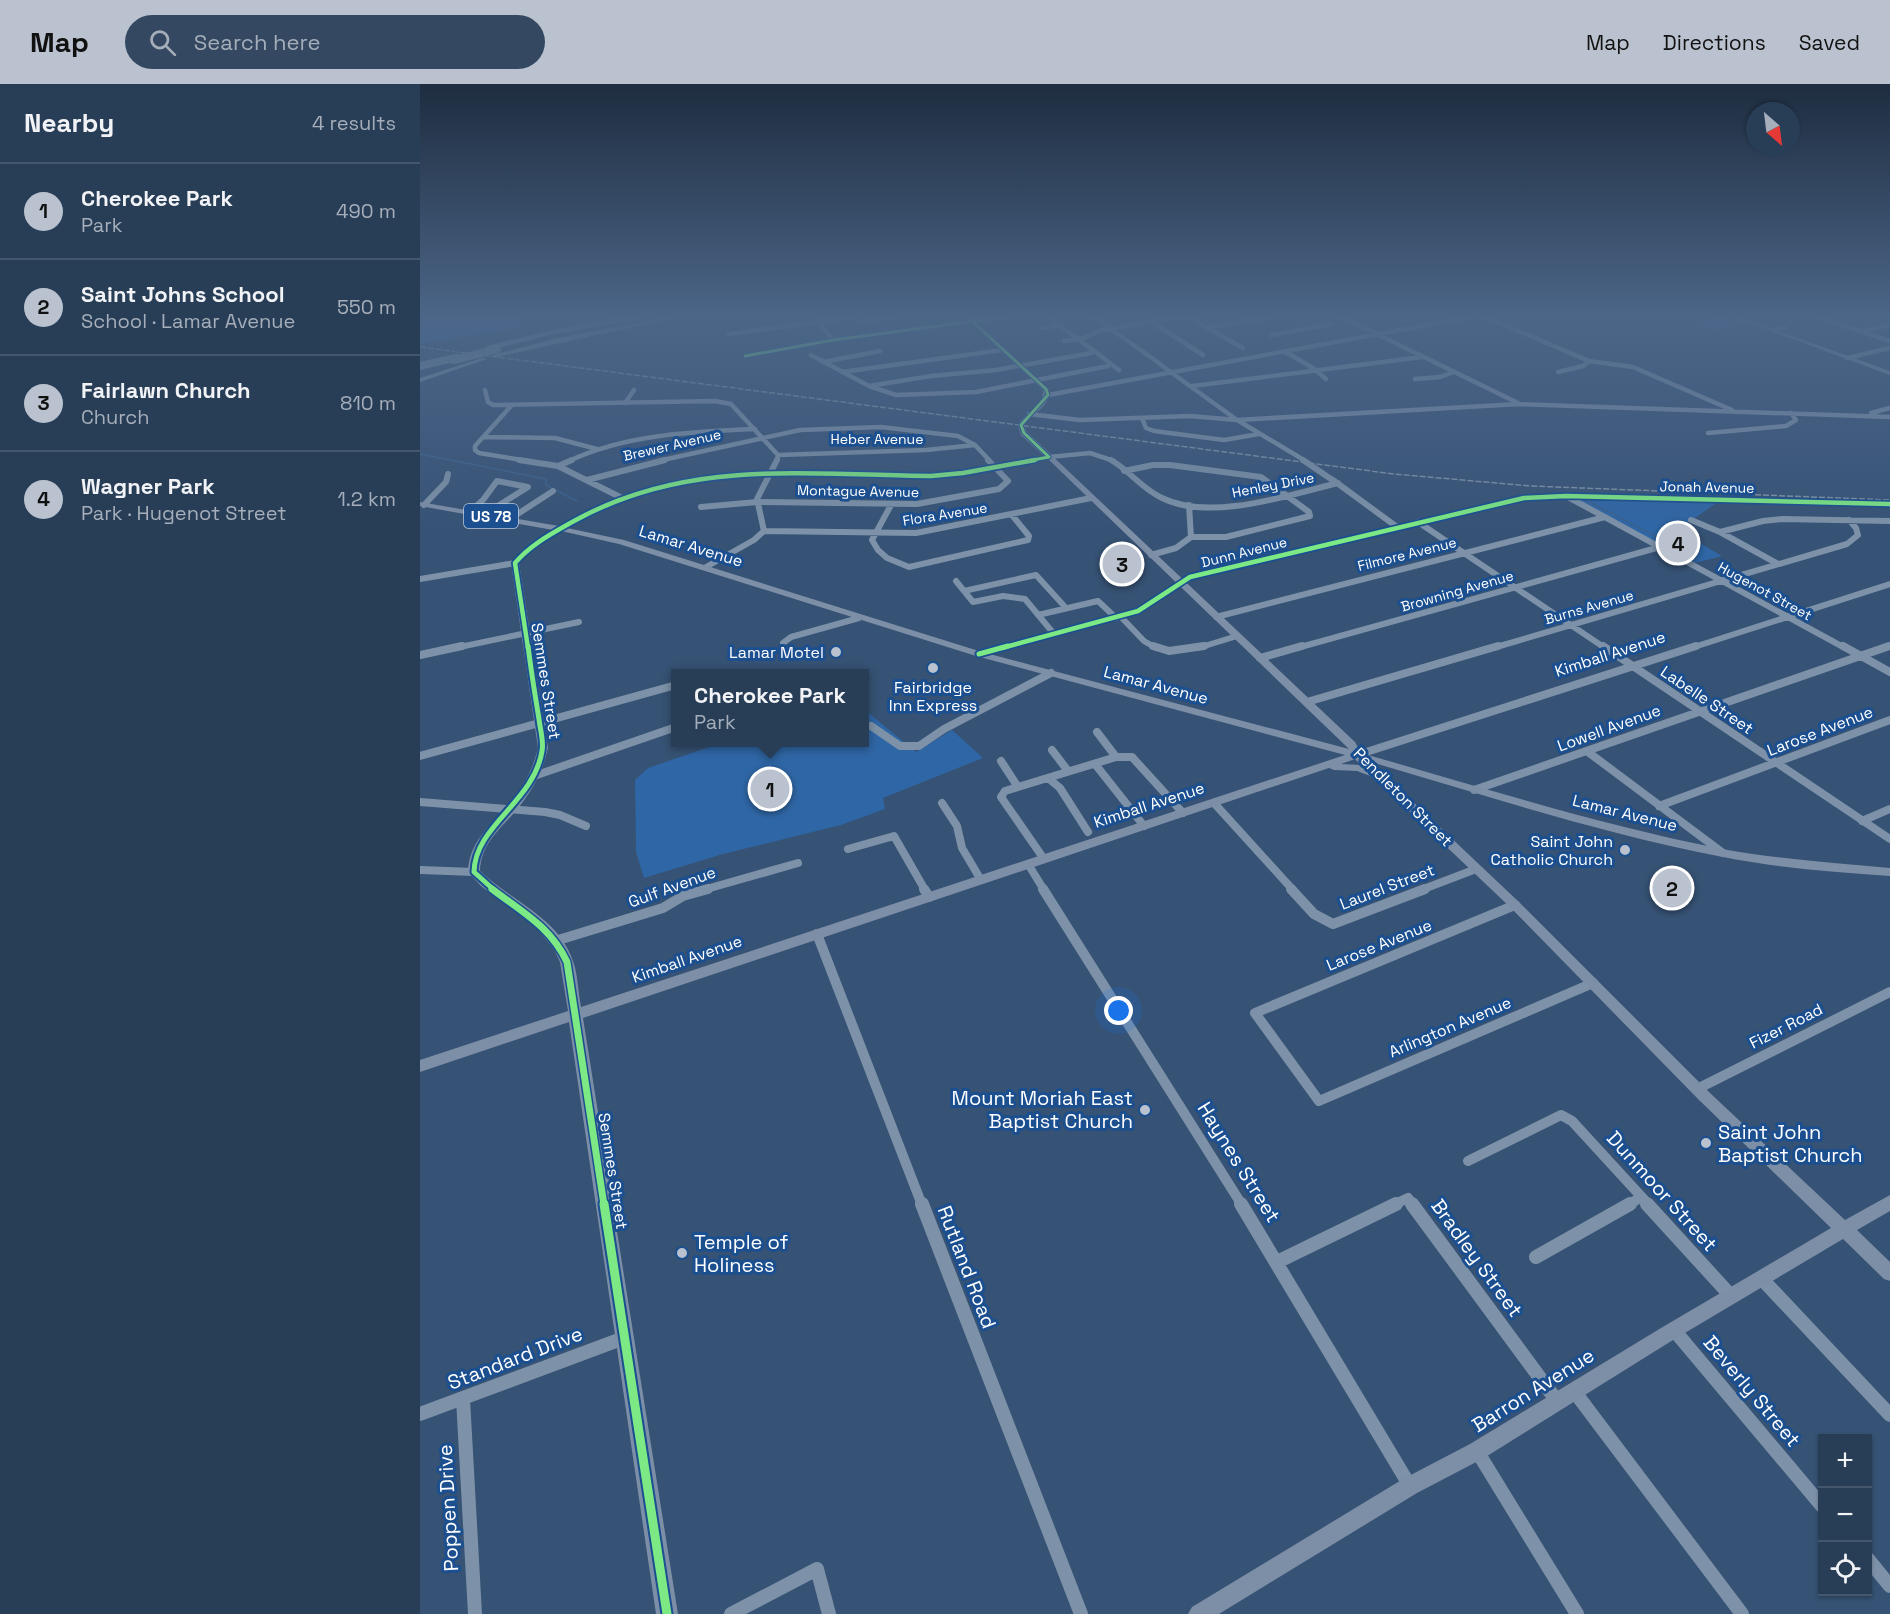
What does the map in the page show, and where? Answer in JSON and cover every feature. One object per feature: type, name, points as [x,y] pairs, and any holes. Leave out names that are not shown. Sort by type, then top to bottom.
[{"type":"main road","points":[[1029,414],[1045,400],[1048,395],[1045,388]]},
{"type":"main road","name":"Pendleton Street","points":[[1029,414],[1023,421],[1022,428],[1049,457],[1351,744],[1357,755],[1392,790],[1515,905],[1697,1089],[1890,1274]]},
{"type":"main road","points":[[515,563],[527,549],[593,509],[620,497],[695,478],[770,474],[931,476],[1049,457]]},
{"type":"main road","name":"Lamar Avenue","points":[[422,504],[561,528],[621,542],[979,654],[1357,755],[1631,833],[1723,853],[1795,865],[1890,872]]},
{"type":"main road","name":"Semmes Street","points":[[515,563],[543,748],[534,777],[511,809],[480,844],[474,858],[474,872],[485,885],[530,913],[555,941],[567,962],[667,1614]]},
{"type":"main road","name":"Kimball Avenue","points":[[420,1066],[1357,755]]},
{"type":"main road","points":[[1318,768],[1359,768],[1381,779]]},
{"type":"main road","points":[[1392,790],[1396,776],[1412,772]]},
{"type":"main road","name":"Barron Avenue","points":[[1198,1614],[1410,1486],[1476,1451],[1890,1202]]},
{"type":"street","points":[[874,388],[903,395],[963,393],[989,388]]},
{"type":"street","points":[[1048,395],[1082,388]]},
{"type":"street","points":[[1195,388],[1237,420],[1338,483],[1397,527]]},
{"type":"street","points":[[1488,388],[1519,404]]},
{"type":"street","points":[[1682,388],[1737,412]]},
{"type":"street","points":[[485,390],[488,402],[493,405],[725,402],[736,409],[778,455],[777,465],[759,492],[757,502],[758,511],[765,524],[764,531],[754,540],[706,567]]},
{"type":"street","points":[[625,403],[634,390]]},
{"type":"street","points":[[1029,414],[1080,420],[1190,416],[1237,420],[1519,404],[1890,417]]},
{"type":"street","points":[[511,406],[475,446],[475,450],[479,453],[558,466],[620,497]]},
{"type":"street","points":[[1863,416],[1890,408]]},
{"type":"street","points":[[1708,433],[1786,426],[1796,420],[1791,413]]},
{"type":"street","points":[[1143,418],[1146,428],[1154,431],[1224,440],[1259,434]]},
{"type":"street","name":"Brewer Avenue","points":[[587,480],[634,466],[800,430],[882,427],[958,436],[975,445]]},
{"type":"street","points":[[558,466],[597,449],[673,433],[755,429]]},
{"type":"street","points":[[483,437],[552,438],[581,443],[597,449]]},
{"type":"street","points":[[975,445],[996,467]]},
{"type":"street","name":"Heber Avenue","points":[[778,455],[833,450],[920,452],[975,445]]},
{"type":"street","name":"Henley Drive","points":[[1049,457],[1068,453],[1102,455],[1114,461],[1145,489],[1157,496],[1189,505],[1243,505],[1338,483]]},
{"type":"street","points":[[1125,471],[1161,465],[1261,477],[1309,512],[1310,516],[1227,537],[1191,537]]},
{"type":"street","name":"Montague Avenue","points":[[701,507],[757,502],[891,505],[934,503],[999,489],[1006,485],[1008,481],[996,467]]},
{"type":"street","points":[[1216,481],[1223,471]]},
{"type":"street","points":[[422,504],[446,482],[448,474]]},
{"type":"street","points":[[470,512],[483,500],[497,481],[528,488],[493,509]]},
{"type":"street","points":[[510,519],[552,491]]},
{"type":"street","name":"Jonah Avenue","points":[[1524,498],[1566,495],[1890,504]]},
{"type":"street","name":"Hugenot Street","points":[[1566,495],[1890,672]]},
{"type":"street","name":"Flora Avenue","points":[[764,531],[877,533],[937,530],[1091,498]]},
{"type":"street","name":"Dunn Avenue","points":[[979,654],[1119,617],[1152,603],[1179,581],[1524,498]]},
{"type":"street","points":[[891,505],[872,540],[874,546],[897,565],[909,567],[1028,540],[1029,536],[1012,515]]},
{"type":"street","points":[[1151,555],[1176,548],[1186,543],[1191,537],[1192,528],[1187,514],[1189,505]]},
{"type":"street","name":"Filmore Avenue","points":[[1216,617],[1605,517]]},
{"type":"street","points":[[1720,532],[1775,519],[1890,521]]},
{"type":"street","points":[[1691,520],[1720,532],[1778,564]]},
{"type":"street","name":"Burns Avenue","points":[[1307,702],[1851,542],[1856,538],[1858,532],[1849,520]]},
{"type":"street","name":"Labelle Street","points":[[1418,522],[1775,764],[1890,839]]},
{"type":"street","name":"Browning Avenue","points":[[1260,658],[1660,547]]},
{"type":"street","points":[[420,579],[515,563]]},
{"type":"street","points":[[964,591],[1034,575],[1066,608]]},
{"type":"street","points":[[956,580],[973,602],[998,597],[1025,599],[1054,634]]},
{"type":"street","name":"Kimball Avenue","points":[[1357,755],[1890,584]]},
{"type":"street","points":[[1872,589],[1890,591]]},
{"type":"street","points":[[1038,615],[1102,602],[1147,643],[1171,651],[1186,650],[1237,636]]},
{"type":"street","points":[[783,643],[791,637],[860,618]]},
{"type":"street","points":[[420,655],[579,622]]},
{"type":"street","name":"Lowell Avenue","points":[[1474,790],[1890,646]]},
{"type":"street","points":[[871,726],[900,746],[919,746],[944,729],[1051,673]]},
{"type":"street","points":[[420,756],[539,725],[614,700],[671,686]]},
{"type":"street","name":"Larose Avenue","points":[[1659,806],[1890,720]]},
{"type":"street","points":[[534,777],[671,728]]},
{"type":"street","points":[[1097,732],[1116,757]]},
{"type":"street","points":[[1052,750],[1068,771]]},
{"type":"street","points":[[1588,752],[1723,853]]},
{"type":"street","points":[[1044,859],[1001,797],[1005,791],[1116,757],[1132,756],[1183,813]]},
{"type":"street","points":[[1001,761],[1018,787]]},
{"type":"street","points":[[1095,764],[1144,826]]},
{"type":"street","points":[[1048,778],[1060,788],[1088,832]]},
{"type":"street","points":[[420,802],[553,813],[586,826]]},
{"type":"street","points":[[942,803],[957,826],[962,848],[981,880]]},
{"type":"street","name":"Laurel Street","points":[[1214,803],[1314,914],[1333,924],[1476,869]]},
{"type":"street","points":[[1862,821],[1890,809]]},
{"type":"street","points":[[848,849],[894,836],[929,897]]},
{"type":"street","name":"Gulf Avenue","points":[[555,941],[663,908],[683,896],[798,863]]},
{"type":"street","name":"Haynes Street","points":[[1028,864],[1277,1262],[1410,1486]]},
{"type":"street","points":[[422,872],[474,872]]},
{"type":"street","name":"Larose Avenue","points":[[1319,1101],[1255,1013],[1515,905]]},
{"type":"street","name":"Rutland Road","points":[[817,934],[1081,1614]]},
{"type":"street","name":"Arlington Avenue","points":[[1319,1101],[1593,983]]},
{"type":"street","name":"Fizer Road","points":[[1697,1089],[1890,992]]},
{"type":"street","name":"Dunmoor Street","points":[[1468,1161],[1561,1115],[1572,1121],[1731,1296]]},
{"type":"street","points":[[1536,1257],[1642,1197]]},
{"type":"street","name":"Bradley Street","points":[[1277,1262],[1408,1198],[1557,1401]]},
{"type":"street","points":[[1761,1278],[1890,1415]]},
{"type":"street","name":"Beverly Street","points":[[1674,1330],[1818,1501]]},
{"type":"street","name":"Standard Drive","points":[[420,1414],[624,1338]]},
{"type":"street","points":[[1574,1391],[1742,1614]]},
{"type":"street","name":"Poppen Drive","points":[[463,1399],[475,1614]]},
{"type":"street","points":[[1476,1451],[1577,1614]]},
{"type":"street","points":[[1872,1564],[1890,1586]]},
{"type":"street","points":[[731,1614],[818,1569],[829,1614]]},
{"type":"shaded area","points":[[1577,498],[1719,501],[1678,530],[1722,556],[1695,563]]},
{"type":"shaded area","points":[[869,712],[916,752],[952,730],[983,758],[883,798],[885,809],[841,825],[723,854],[644,878],[636,852],[635,780],[648,768],[709,747],[869,747]]},
{"type":"waterway","points":[[420,454],[546,479],[546,485],[577,501]]},
{"type":"waterway","points":[[1584,499],[1691,555]]},
{"type":"railway","points":[[738,388],[1394,474],[1531,486],[1890,500]]},
{"type":"cycle path","points":[[1045,388],[1048,395],[1045,401],[1021,425],[1024,433],[1049,457]]},
{"type":"cycle path","points":[[667,1614],[567,962],[560,947],[539,922],[498,893],[474,872],[475,858],[480,845],[526,789],[537,769],[543,748],[515,563],[537,543],[585,515],[629,495],[673,482],[721,475],[747,474],[931,476],[963,473],[1049,457]]},
{"type":"cycle path","points":[[979,654],[1138,611],[1176,584],[1190,577],[1524,498],[1566,496],[1890,504]]},
{"type":"place","name":"Wagner Park","points":[[1678,543]]},
{"type":"place","name":"Fairlawn Church","points":[[1122,564]]},
{"type":"place","name":"Lamar Motel","points":[[836,652]]},
{"type":"place","name":"Fairbridge Inn Express","points":[[933,668]]},
{"type":"place","name":"Cherokee Park","points":[[770,789]]},
{"type":"place","name":"Saint John Catholic Church","points":[[1625,850]]},
{"type":"place","name":"Saint Johns School","points":[[1672,888]]},
{"type":"place","name":"Mount Moriah East Baptist Church","points":[[1145,1110]]},
{"type":"place","name":"Saint John Baptist Church","points":[[1706,1143]]},
{"type":"place","name":"Temple of Holiness","points":[[682,1253]]}]
